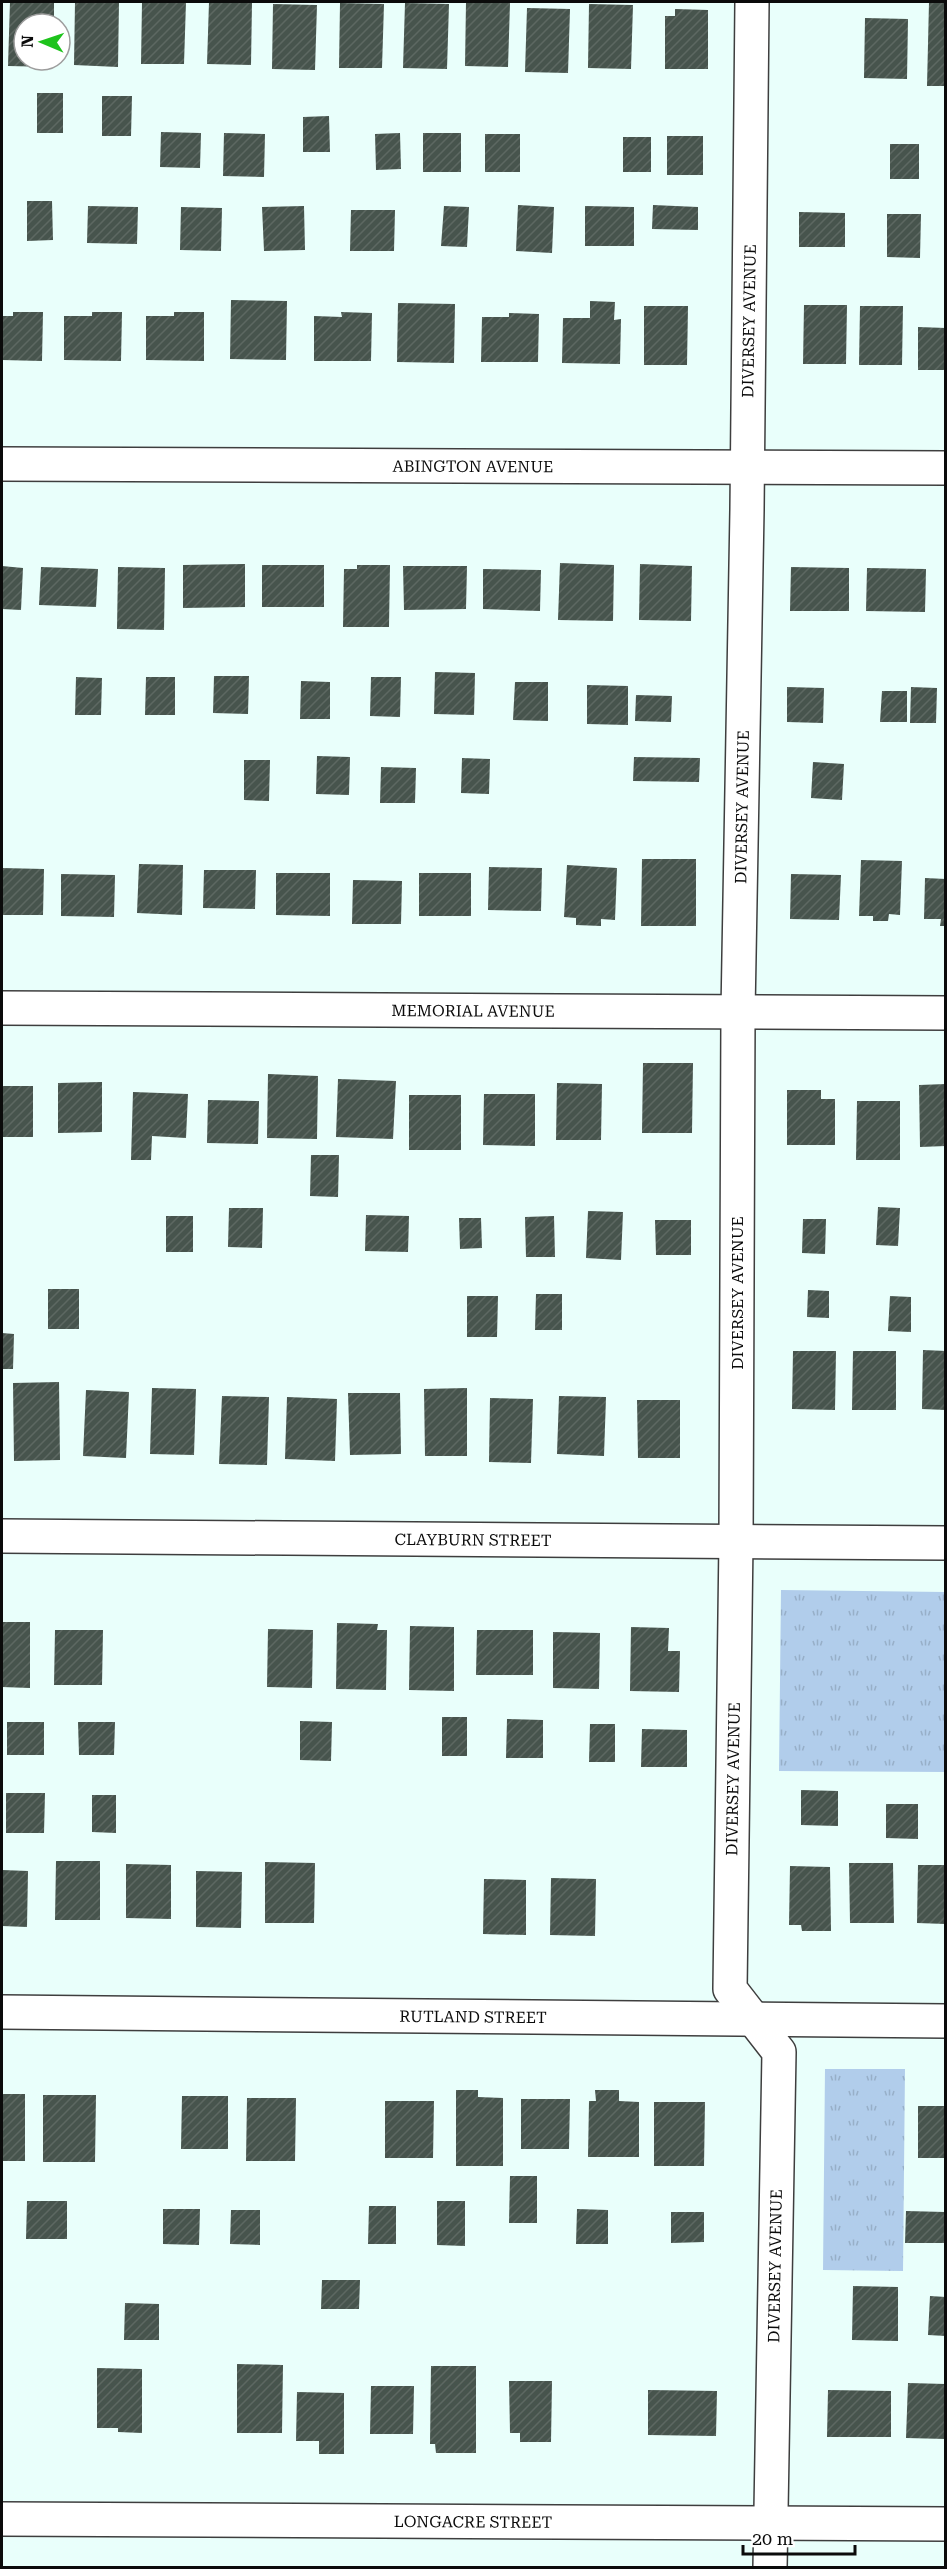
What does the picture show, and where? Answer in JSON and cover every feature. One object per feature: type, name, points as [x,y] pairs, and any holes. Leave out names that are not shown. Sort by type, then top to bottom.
[{"type":"street","name":"DIVERSEY AVENUE","points":[[752,2],[738,1012],[736,1541],[730,1989],[779,2052],[770,2568]]},
{"type":"street","name":"ABINGTON AVENUE","points":[[2,464],[945,468]]},
{"type":"street","name":"MEMORIAL AVENUE","points":[[2,1008],[945,1013]]},
{"type":"street","name":"CLAYBURN STREET","points":[[2,1536],[945,1543]]},
{"type":"street","name":"RUTLAND STREET","points":[[2,2012],[945,2021]]},
{"type":"street","name":"LONGACRE STREET","points":[[2,2519],[945,2524]]},
{"type":"green space","points":[[781,1590],[945,1592],[945,1772],[779,1771]]},
{"type":"green space","points":[[825,2069],[905,2069],[903,2271],[823,2270]]},
{"type":"building","points":[[10,2],[54,3],[54,12],[12,12],[12,66],[8,66]]},
{"type":"building","points":[[75,2],[119,2],[118,67],[74,65]]},
{"type":"building","points":[[142,2],[186,2],[184,64],[141,64]]},
{"type":"building","points":[[209,2],[252,2],[251,65],[207,64]]},
{"type":"building","points":[[466,2],[510,3],[508,67],[465,66]]},
{"type":"building","points":[[929,2],[946,2],[946,86],[927,86]]},
{"type":"building","points":[[340,3],[384,4],[382,68],[339,68]]},
{"type":"building","points":[[405,3],[449,4],[447,69],[403,68]]},
{"type":"building","points":[[273,4],[317,5],[315,70],[272,69]]},
{"type":"building","points":[[589,4],[633,5],[631,69],[588,68]]},
{"type":"building","points":[[527,8],[570,9],[568,73],[525,72]]},
{"type":"building","points":[[675,9],[708,10],[708,69],[665,69],[665,16],[675,16]]},
{"type":"building","points":[[865,18],[908,19],[907,79],[864,78]]},
{"type":"building","points":[[37,93],[63,93],[63,133],[37,133]]},
{"type":"building","points":[[102,96],[132,96],[131,136],[102,136]]},
{"type":"building","points":[[329,116],[330,152],[303,152],[303,117]]},
{"type":"building","points":[[161,132],[201,133],[200,168],[160,167]]},
{"type":"building","points":[[224,133],[265,134],[264,177],[223,176]]},
{"type":"building","points":[[400,133],[401,169],[376,170],[375,134]]},
{"type":"building","points":[[423,133],[461,133],[461,172],[423,172]]},
{"type":"building","points":[[485,134],[520,134],[520,172],[485,172]]},
{"type":"building","points":[[667,136],[703,136],[703,175],[667,175]]},
{"type":"building","points":[[623,137],[651,137],[651,172],[623,172]]},
{"type":"building","points":[[890,144],[919,144],[919,179],[890,179]]},
{"type":"building","points":[[27,201],[52,201],[53,240],[27,241]]},
{"type":"building","points":[[518,205],[554,207],[552,253],[516,251]]},
{"type":"building","points":[[653,205],[698,207],[698,230],[652,229]]},
{"type":"building","points":[[88,206],[138,207],[137,244],[87,243]]},
{"type":"building","points":[[304,206],[305,250],[264,251],[262,207]]},
{"type":"building","points":[[444,206],[469,207],[467,247],[441,246]]},
{"type":"building","points":[[585,206],[634,207],[634,246],[585,246]]},
{"type":"building","points":[[181,207],[222,208],[221,251],[180,250]]},
{"type":"building","points":[[351,210],[395,210],[394,251],[350,251]]},
{"type":"building","points":[[799,212],[845,213],[845,247],[799,247]]},
{"type":"building","points":[[887,214],[921,214],[920,258],[887,257]]},
{"type":"building","points":[[231,300],[287,301],[286,360],[230,359]]},
{"type":"building","points":[[590,301],[615,302],[614,320],[621,319],[620,364],[562,363],[563,318],[590,318]]},
{"type":"building","points":[[398,303],[455,304],[454,363],[397,362]]},
{"type":"building","points":[[804,305],[847,305],[846,364],[803,364]]},
{"type":"building","points":[[644,306],[688,306],[687,365],[644,365]]},
{"type":"building","points":[[860,306],[903,306],[902,365],[859,365]]},
{"type":"building","points":[[13,312],[43,312],[42,361],[2,360],[2,316],[13,316]]},
{"type":"building","points":[[92,312],[122,312],[121,361],[64,360],[64,316],[92,316]]},
{"type":"building","points":[[174,312],[204,312],[204,361],[146,360],[146,316],[174,316]]},
{"type":"building","points":[[341,312],[372,313],[371,361],[314,361],[314,316],[342,317]]},
{"type":"building","points":[[509,313],[539,314],[538,362],[481,362],[482,317],[509,317]]},
{"type":"building","points":[[918,327],[946,328],[946,370],[918,370]]},
{"type":"building","points":[[560,563],[614,565],[613,621],[558,620]]},
{"type":"building","points":[[245,564],[245,607],[183,608],[183,565]]},
{"type":"building","points":[[640,564],[692,566],[691,621],[639,620]]},
{"type":"building","points":[[262,565],[324,565],[324,607],[262,607]]},
{"type":"building","points":[[357,565],[390,565],[389,627],[343,627],[344,569],[357,569]]},
{"type":"building","points":[[2,566],[23,568],[21,610],[2,609]]},
{"type":"building","points":[[403,566],[467,566],[466,609],[404,610]]},
{"type":"building","points":[[41,567],[98,569],[96,607],[39,605]]},
{"type":"building","points":[[118,567],[165,568],[164,630],[117,629]]},
{"type":"building","points":[[791,567],[849,568],[849,611],[790,611]]},
{"type":"building","points":[[867,568],[926,569],[925,612],[866,611]]},
{"type":"building","points":[[483,569],[541,570],[540,611],[483,609]]},
{"type":"building","points":[[435,672],[475,673],[474,715],[434,714]]},
{"type":"building","points":[[214,676],[249,676],[248,714],[213,713]]},
{"type":"building","points":[[76,677],[102,678],[101,715],[75,715]]},
{"type":"building","points":[[146,677],[175,677],[175,715],[145,715]]},
{"type":"building","points":[[371,677],[401,677],[400,717],[370,716]]},
{"type":"building","points":[[301,681],[330,682],[330,719],[300,719]]},
{"type":"building","points":[[515,682],[548,682],[548,721],[513,720]]},
{"type":"building","points":[[587,685],[628,686],[628,725],[587,724]]},
{"type":"building","points":[[787,687],[824,688],[823,723],[787,722]]},
{"type":"building","points":[[911,687],[937,688],[936,723],[910,723]]},
{"type":"building","points":[[882,691],[907,691],[907,722],[880,722]]},
{"type":"building","points":[[636,695],[672,696],[671,722],[635,721]]},
{"type":"building","points":[[317,756],[350,757],[349,795],[316,794]]},
{"type":"building","points":[[634,757],[700,758],[699,782],[633,781]]},
{"type":"building","points":[[462,758],[490,759],[489,794],[461,793]]},
{"type":"building","points":[[244,760],[270,760],[269,801],[244,800]]},
{"type":"building","points":[[813,762],[844,764],[842,800],[811,798]]},
{"type":"building","points":[[381,767],[416,768],[415,803],[380,803]]},
{"type":"building","points":[[642,859],[696,859],[696,926],[641,926]]},
{"type":"building","points":[[861,860],[902,861],[900,915],[889,914],[888,921],[873,921],[873,916],[859,916]]},
{"type":"building","points":[[139,864],[183,865],[182,915],[137,913]]},
{"type":"building","points":[[567,865],[617,868],[615,920],[601,919],[601,926],[576,925],[576,918],[564,917]]},
{"type":"building","points":[[489,867],[542,868],[541,911],[488,910]]},
{"type":"building","points":[[2,868],[44,869],[43,915],[2,915]]},
{"type":"building","points":[[204,870],[256,870],[255,909],[203,908]]},
{"type":"building","points":[[276,873],[330,873],[330,916],[276,915]]},
{"type":"building","points":[[419,873],[471,873],[471,916],[419,916]]},
{"type":"building","points":[[61,874],[115,875],[114,917],[61,916]]},
{"type":"building","points":[[791,874],[841,875],[839,920],[790,919]]},
{"type":"building","points":[[925,878],[946,879],[946,926],[940,926],[941,919],[924,919]]},
{"type":"building","points":[[353,880],[402,881],[401,924],[352,924]]},
{"type":"building","points":[[643,1063],[693,1063],[692,1133],[642,1133]]},
{"type":"building","points":[[268,1074],[318,1076],[317,1139],[267,1138]]},
{"type":"building","points":[[338,1079],[396,1081],[393,1139],[336,1137]]},
{"type":"building","points":[[102,1082],[102,1132],[58,1133],[58,1083]]},
{"type":"building","points":[[557,1083],[602,1084],[601,1140],[556,1140]]},
{"type":"building","points":[[946,1084],[946,1146],[920,1147],[919,1085]]},
{"type":"building","points":[[2,1086],[33,1086],[33,1137],[2,1137]]},
{"type":"building","points":[[787,1090],[821,1090],[821,1099],[835,1099],[835,1145],[787,1145]]},
{"type":"building","points":[[133,1092],[188,1094],[186,1138],[152,1136],[151,1160],[131,1160]]},
{"type":"building","points":[[484,1094],[535,1094],[535,1146],[483,1145]]},
{"type":"building","points":[[409,1095],[461,1095],[461,1150],[409,1150]]},
{"type":"building","points":[[208,1100],[259,1101],[258,1144],[207,1143]]},
{"type":"building","points":[[857,1101],[900,1101],[900,1160],[856,1160]]},
{"type":"building","points":[[311,1155],[339,1155],[338,1197],[310,1196]]},
{"type":"building","points":[[878,1207],[900,1208],[898,1246],[876,1245]]},
{"type":"building","points":[[229,1208],[263,1208],[262,1248],[228,1247]]},
{"type":"building","points":[[588,1211],[623,1212],[621,1260],[586,1258]]},
{"type":"building","points":[[366,1215],[409,1216],[408,1252],[365,1251]]},
{"type":"building","points":[[166,1216],[193,1216],[193,1252],[166,1252]]},
{"type":"building","points":[[554,1216],[555,1257],[526,1257],[525,1217]]},
{"type":"building","points":[[459,1218],[481,1218],[482,1248],[460,1249]]},
{"type":"building","points":[[803,1219],[826,1219],[825,1254],[802,1253]]},
{"type":"building","points":[[655,1220],[691,1220],[691,1255],[656,1255]]},
{"type":"building","points":[[48,1289],[79,1289],[79,1329],[48,1329]]},
{"type":"building","points":[[808,1290],[829,1291],[829,1318],[807,1317]]},
{"type":"building","points":[[536,1294],[562,1294],[562,1330],[535,1330]]},
{"type":"building","points":[[467,1296],[498,1296],[497,1337],[467,1337]]},
{"type":"building","points":[[890,1296],[911,1297],[911,1332],[888,1331]]},
{"type":"building","points":[[2,1333],[14,1334],[13,1369],[2,1369]]},
{"type":"building","points":[[923,1350],[946,1351],[946,1410],[922,1409]]},
{"type":"building","points":[[793,1351],[836,1351],[835,1410],[792,1409]]},
{"type":"building","points":[[853,1351],[896,1351],[896,1410],[852,1410]]},
{"type":"building","points":[[59,1382],[60,1460],[14,1461],[13,1383]]},
{"type":"building","points":[[152,1388],[196,1389],[194,1455],[150,1454]]},
{"type":"building","points":[[467,1388],[467,1456],[425,1456],[424,1389]]},
{"type":"building","points":[[86,1390],[129,1392],[126,1458],[83,1456]]},
{"type":"building","points":[[348,1393],[400,1393],[401,1454],[350,1455]]},
{"type":"building","points":[[222,1396],[269,1397],[267,1465],[219,1464]]},
{"type":"building","points":[[559,1396],[606,1397],[604,1456],[557,1454]]},
{"type":"building","points":[[287,1397],[337,1399],[335,1461],[285,1459]]},
{"type":"building","points":[[490,1398],[533,1399],[531,1463],[489,1462]]},
{"type":"building","points":[[637,1400],[680,1400],[680,1458],[638,1458]]},
{"type":"building","points":[[2,1622],[30,1622],[30,1688],[2,1687]]},
{"type":"building","points":[[337,1623],[378,1624],[377,1630],[387,1630],[386,1690],[336,1689]]},
{"type":"building","points":[[410,1626],[454,1627],[454,1691],[409,1690]]},
{"type":"building","points":[[631,1627],[669,1628],[668,1651],[680,1651],[679,1692],[630,1691]]},
{"type":"building","points":[[268,1629],[313,1630],[312,1688],[267,1687]]},
{"type":"building","points":[[55,1630],[103,1630],[102,1685],[54,1685]]},
{"type":"building","points":[[477,1630],[533,1630],[533,1675],[476,1675]]},
{"type":"building","points":[[553,1632],[600,1633],[599,1689],[553,1688]]},
{"type":"building","points":[[442,1717],[467,1717],[467,1756],[442,1756]]},
{"type":"building","points":[[507,1719],[543,1720],[543,1758],[506,1758]]},
{"type":"building","points":[[300,1721],[332,1722],[331,1761],[300,1760]]},
{"type":"building","points":[[7,1722],[44,1722],[44,1755],[7,1755]]},
{"type":"building","points":[[78,1722],[115,1722],[114,1755],[79,1755]]},
{"type":"building","points":[[590,1724],[615,1724],[615,1762],[589,1762]]},
{"type":"building","points":[[642,1729],[687,1730],[687,1767],[641,1767]]},
{"type":"building","points":[[801,1790],[838,1791],[838,1826],[801,1825]]},
{"type":"building","points":[[6,1793],[45,1793],[44,1833],[6,1833]]},
{"type":"building","points":[[92,1795],[116,1795],[116,1833],[92,1832]]},
{"type":"building","points":[[886,1804],[918,1804],[918,1839],[886,1838]]},
{"type":"building","points":[[56,1861],[100,1861],[100,1920],[55,1920]]},
{"type":"building","points":[[265,1862],[315,1863],[314,1923],[265,1923]]},
{"type":"building","points":[[849,1863],[893,1863],[894,1923],[850,1923]]},
{"type":"building","points":[[126,1864],[171,1865],[171,1919],[126,1918]]},
{"type":"building","points":[[918,1865],[946,1865],[946,1924],[917,1923]]},
{"type":"building","points":[[790,1866],[830,1867],[831,1931],[802,1931],[801,1925],[789,1925]]},
{"type":"building","points":[[2,1870],[28,1871],[27,1927],[2,1926]]},
{"type":"building","points":[[196,1871],[242,1872],[241,1928],[196,1927]]},
{"type":"building","points":[[551,1878],[596,1879],[595,1936],[550,1935]]},
{"type":"building","points":[[484,1879],[526,1880],[526,1935],[483,1934]]},
{"type":"building","points":[[456,2090],[478,2090],[478,2097],[503,2098],[503,2166],[456,2166]]},
{"type":"building","points":[[595,2090],[619,2090],[619,2101],[639,2102],[639,2157],[588,2157],[589,2101],[596,2101]]},
{"type":"building","points":[[2,2094],[25,2094],[25,2161],[2,2161]]},
{"type":"building","points":[[43,2095],[96,2095],[95,2162],[43,2162]]},
{"type":"building","points":[[182,2096],[228,2096],[228,2149],[181,2149]]},
{"type":"building","points":[[247,2098],[296,2098],[295,2161],[246,2161]]},
{"type":"building","points":[[521,2099],[570,2099],[569,2149],[521,2149]]},
{"type":"building","points":[[385,2101],[434,2101],[433,2158],[385,2158]]},
{"type":"building","points":[[654,2102],[705,2102],[704,2166],[654,2166]]},
{"type":"building","points":[[918,2106],[946,2106],[946,2158],[918,2158]]},
{"type":"building","points":[[510,2176],[537,2176],[537,2223],[509,2223]]},
{"type":"building","points":[[27,2201],[67,2201],[67,2239],[26,2239]]},
{"type":"building","points":[[437,2201],[465,2201],[465,2246],[437,2245]]},
{"type":"building","points":[[369,2206],[396,2206],[396,2244],[368,2244]]},
{"type":"building","points":[[163,2209],[200,2209],[199,2245],[163,2244]]},
{"type":"building","points":[[577,2209],[608,2210],[608,2244],[576,2244]]},
{"type":"building","points":[[231,2210],[260,2210],[260,2245],[230,2244]]},
{"type":"building","points":[[906,2211],[945,2212],[945,2243],[905,2243]]},
{"type":"building","points":[[671,2212],[704,2212],[704,2242],[671,2243]]},
{"type":"building","points":[[322,2280],[360,2280],[359,2309],[321,2309]]},
{"type":"building","points":[[853,2286],[898,2287],[898,2341],[852,2340]]},
{"type":"building","points":[[930,2296],[946,2297],[946,2336],[928,2335]]},
{"type":"building","points":[[125,2303],[159,2304],[159,2340],[124,2340]]},
{"type":"building","points":[[237,2364],[283,2365],[282,2433],[237,2433]]},
{"type":"building","points":[[431,2366],[476,2366],[476,2453],[436,2453],[435,2444],[430,2444]]},
{"type":"building","points":[[97,2368],[142,2369],[142,2433],[118,2432],[118,2428],[97,2428]]},
{"type":"building","points":[[509,2381],[552,2381],[551,2442],[520,2442],[520,2433],[510,2433]]},
{"type":"building","points":[[908,2383],[946,2384],[946,2439],[906,2438]]},
{"type":"building","points":[[371,2386],[414,2386],[413,2434],[370,2434]]},
{"type":"building","points":[[648,2390],[717,2391],[716,2436],[648,2435]]},
{"type":"building","points":[[828,2390],[891,2391],[891,2437],[827,2437]]},
{"type":"building","points":[[297,2392],[344,2393],[344,2454],[319,2454],[319,2441],[296,2441]]}]
